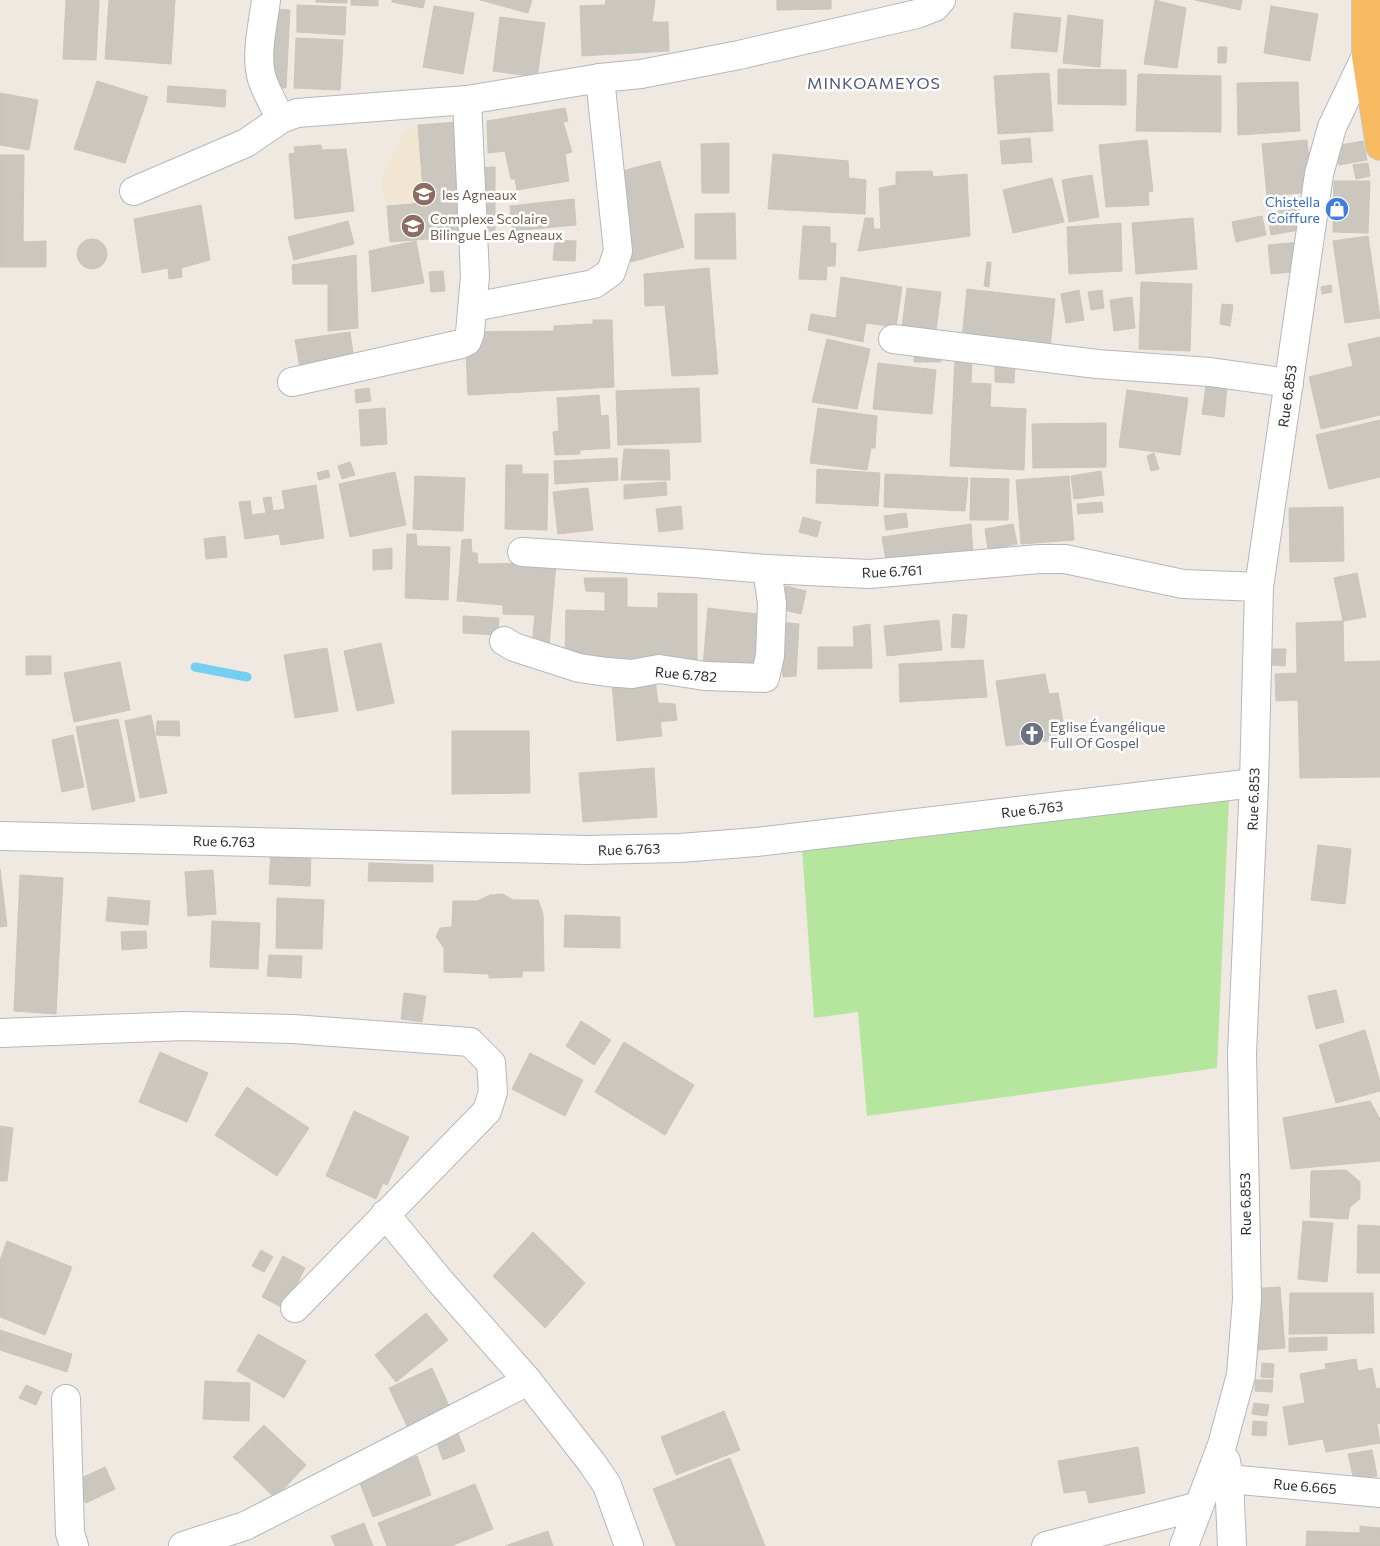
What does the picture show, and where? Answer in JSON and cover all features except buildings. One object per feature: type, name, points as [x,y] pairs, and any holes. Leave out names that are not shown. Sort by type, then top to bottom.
[{"type":"highway","points":[[1371,15],[1366,56],[1376,98],[1380,146]]},
{"type":"street","points":[[266,0],[260,56],[262,77],[269,97],[281,119]]},
{"type":"street","points":[[134,191],[246,143],[281,119],[297,113],[467,100],[600,78],[641,74],[739,55],[917,14],[935,6],[941,0]]},
{"type":"street","name":"Rue 6.853","points":[[1184,1546],[1222,1445],[1241,1374],[1247,1299],[1242,1053],[1254,783],[1259,587],[1319,174],[1332,127],[1366,56]]},
{"type":"street","points":[[473,307],[594,284],[611,272],[618,251],[600,78]]},
{"type":"street","points":[[292,382],[461,344],[467,341],[470,333],[475,276],[467,100]]},
{"type":"street","points":[[893,339],[1097,364],[1210,372],[1289,383]]},
{"type":"street","name":"Rue 6.761","points":[[522,552],[694,563],[768,570],[885,574],[1038,559],[1064,559],[1183,584],[1259,587]]},
{"type":"street","name":"Rue 6.782","points":[[504,641],[514,647],[579,668],[607,672],[632,674],[658,669],[705,676],[765,678],[770,656],[772,604],[768,570]]},
{"type":"street","name":"Rue 6.763","points":[[0,836],[587,850],[680,848],[756,842],[1254,783]]},
{"type":"street","points":[[0,1033],[184,1026],[293,1028],[470,1042],[491,1063],[492,1092],[486,1111],[294,1308]]},
{"type":"street","points":[[384,1214],[528,1381],[592,1463],[607,1485],[629,1546]]},
{"type":"street","points":[[183,1546],[245,1526],[528,1381]]},
{"type":"street","points":[[66,1399],[70,1534],[74,1546]]},
{"type":"street","points":[[1222,1445],[1229,1479],[1232,1546]]},
{"type":"street","name":"Rue 6.665","points":[[1229,1479],[1380,1493]]},
{"type":"street","points":[[1046,1546],[1199,1506]]},
{"type":"shaded area","name":"les Agneaux","points":[[458,122],[467,236],[387,206],[381,181],[405,131],[418,125]]},
{"type":"green space","points":[[1229,799],[1217,1068],[867,1116],[858,1012],[814,1018],[802,848]]},
{"type":"waterway","points":[[195,667],[247,677]]},
{"type":"place","name":"les Agneaux","points":[[424,194]]},
{"type":"place","name":"Chistella Coiffure","points":[[1337,209]]},
{"type":"place","name":"Complexe Scolaire Bilingue Les Agneaux","points":[[413,226]]},
{"type":"place","name":"Eglise Évangélique Full Of Gospel","points":[[1032,734]]},
{"type":"district","name":"MINKOAMEYOS","points":[[874,82]]}]
